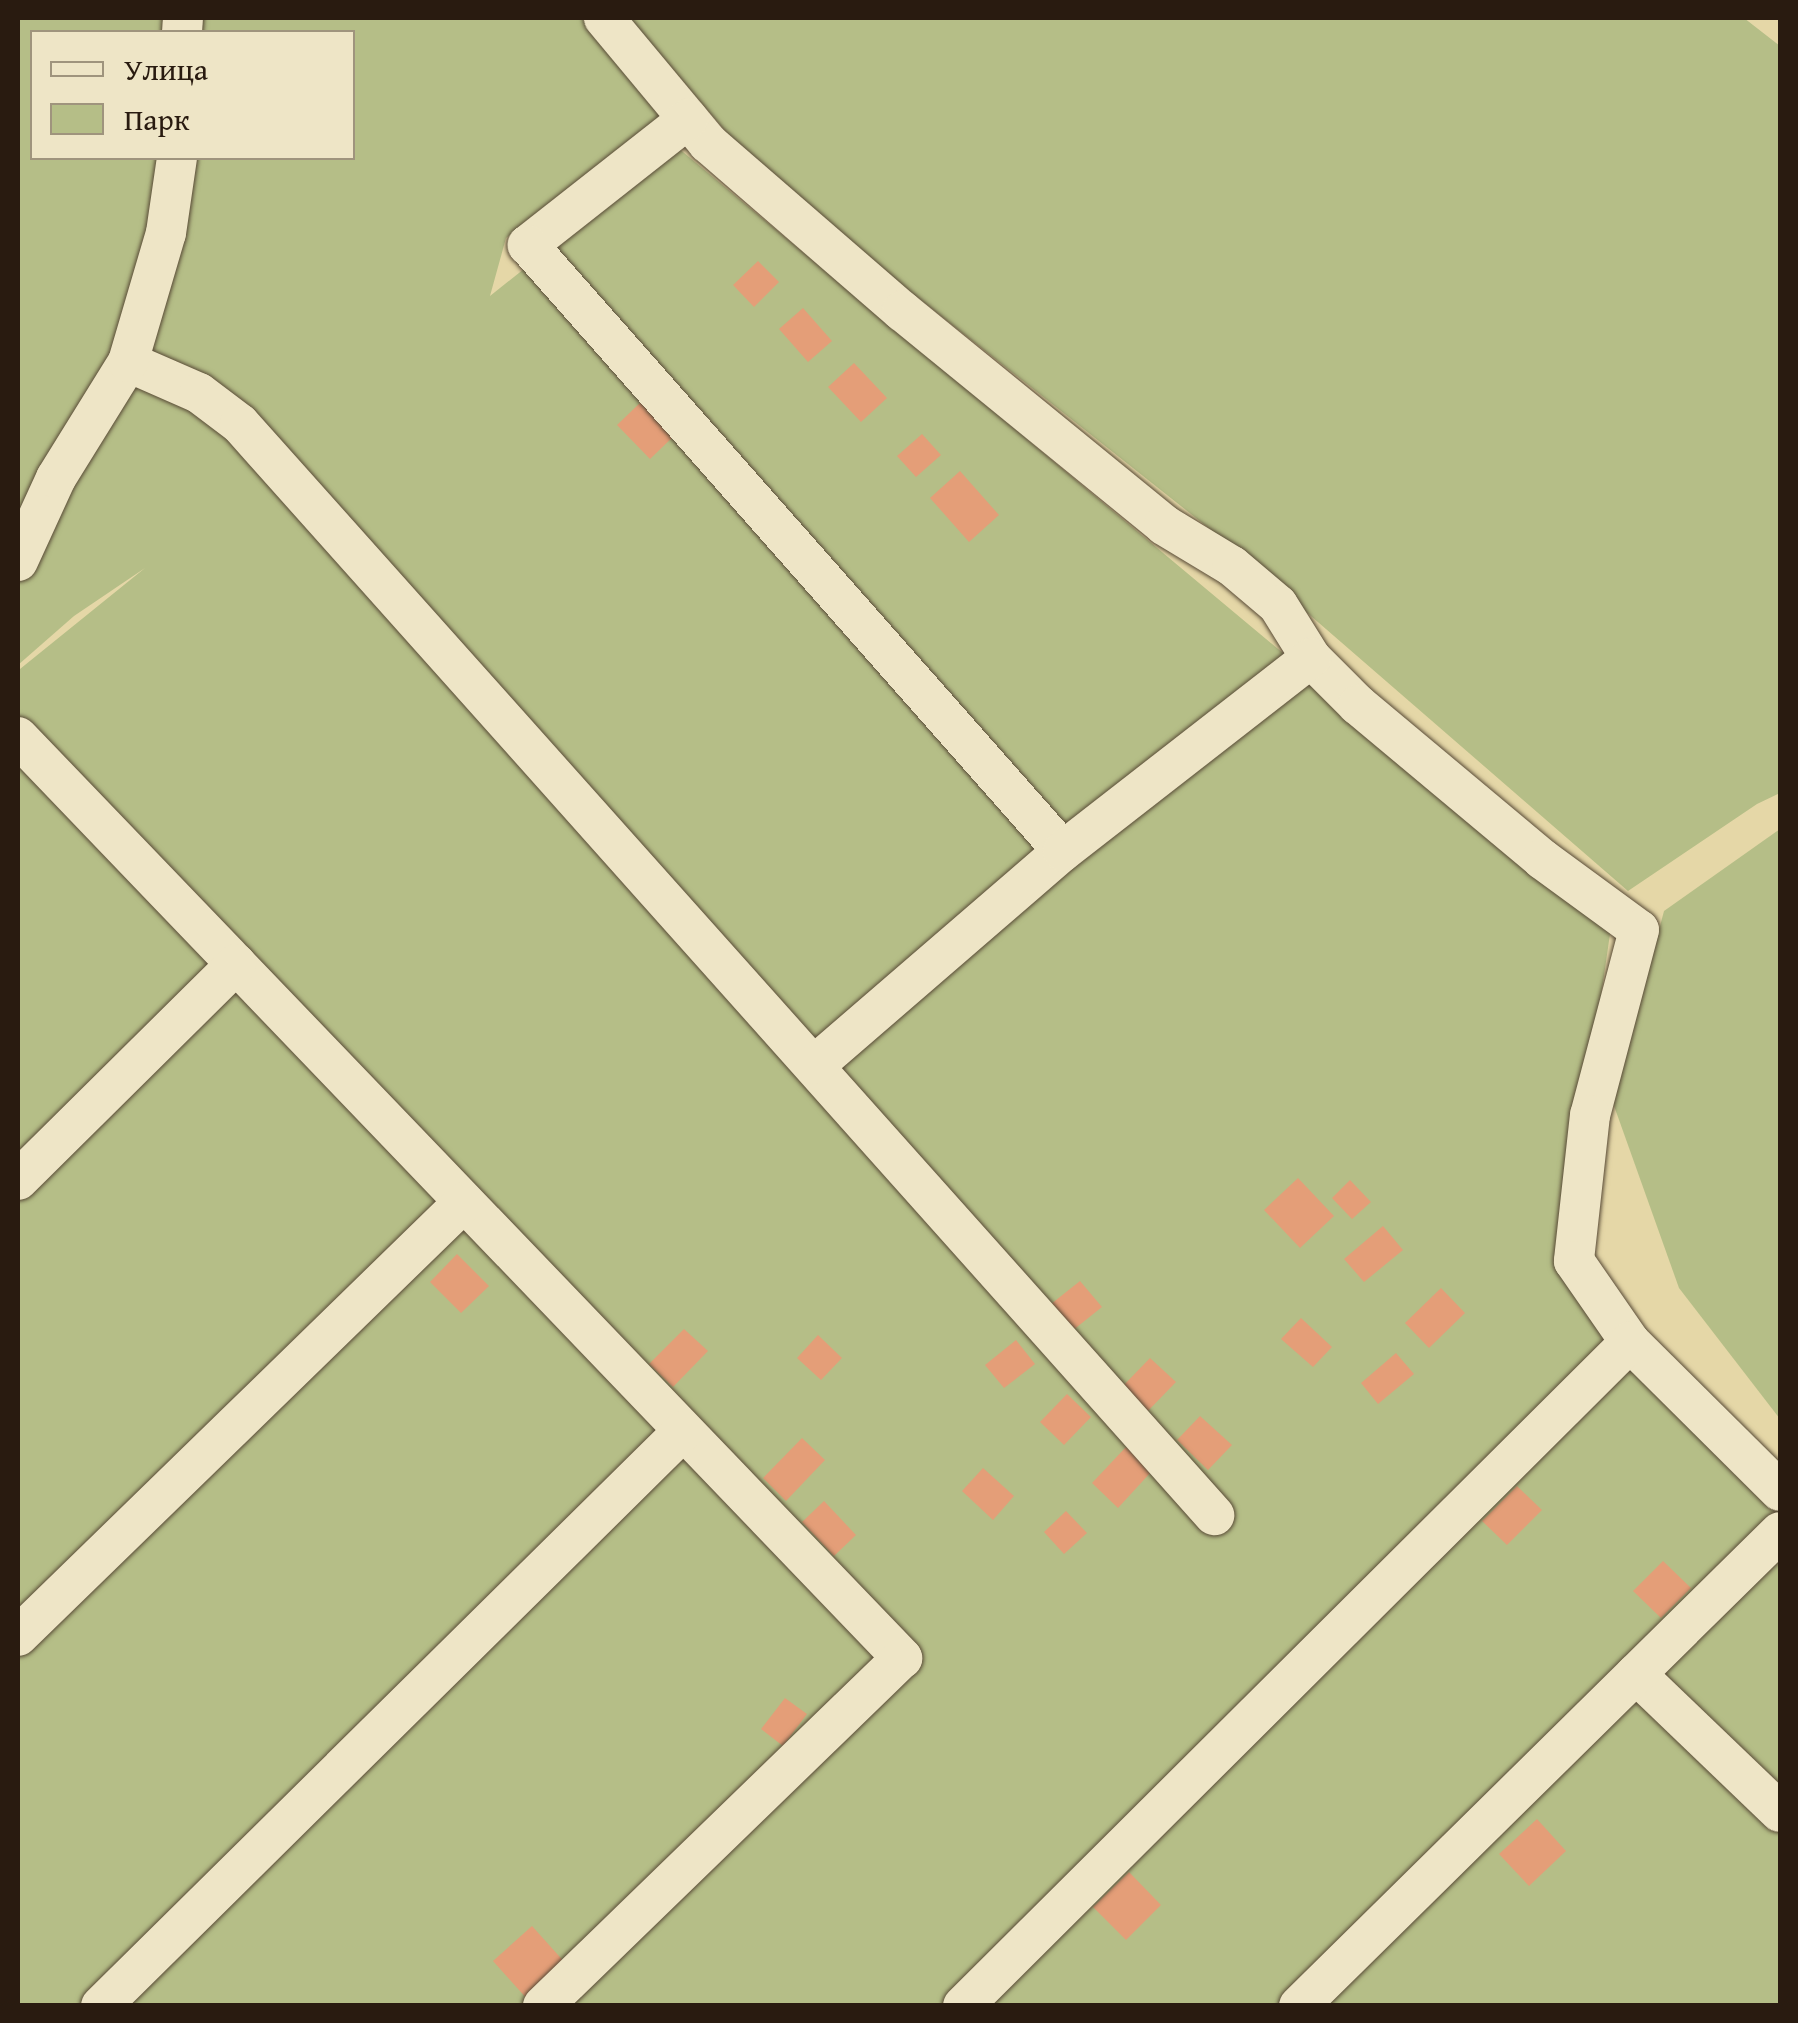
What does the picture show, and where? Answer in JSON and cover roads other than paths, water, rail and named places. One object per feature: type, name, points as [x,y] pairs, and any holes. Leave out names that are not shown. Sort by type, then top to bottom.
[{"type":"street","points":[[604,18],[708,143],[902,311],[1164,525],[1244,576],[1278,606],[1311,658],[1358,706],[1542,859],[1639,930],[1590,1115],[1574,1260],[1630,1342],[1780,1491]]},
{"type":"street","points":[[688,119],[528,245],[1064,850]]},
{"type":"street","points":[[18,561],[56,478],[128,362],[166,234],[177,160]]},
{"type":"street","points":[[128,362],[199,393],[240,424],[816,1064],[1214,1514]]},
{"type":"street","points":[[816,1064],[1064,850],[1311,658]]},
{"type":"street","points":[[18,737],[902,1658],[544,2006]]},
{"type":"street","points":[[18,1180],[236,964]]},
{"type":"street","points":[[18,1636],[464,1202]]},
{"type":"street","points":[[963,2006],[1630,1342]]},
{"type":"street","points":[[101,2006],[683,1430]]},
{"type":"street","points":[[1299,2006],[1780,1532]]},
{"type":"street","points":[[1636,1674],[1780,1812]]}]
